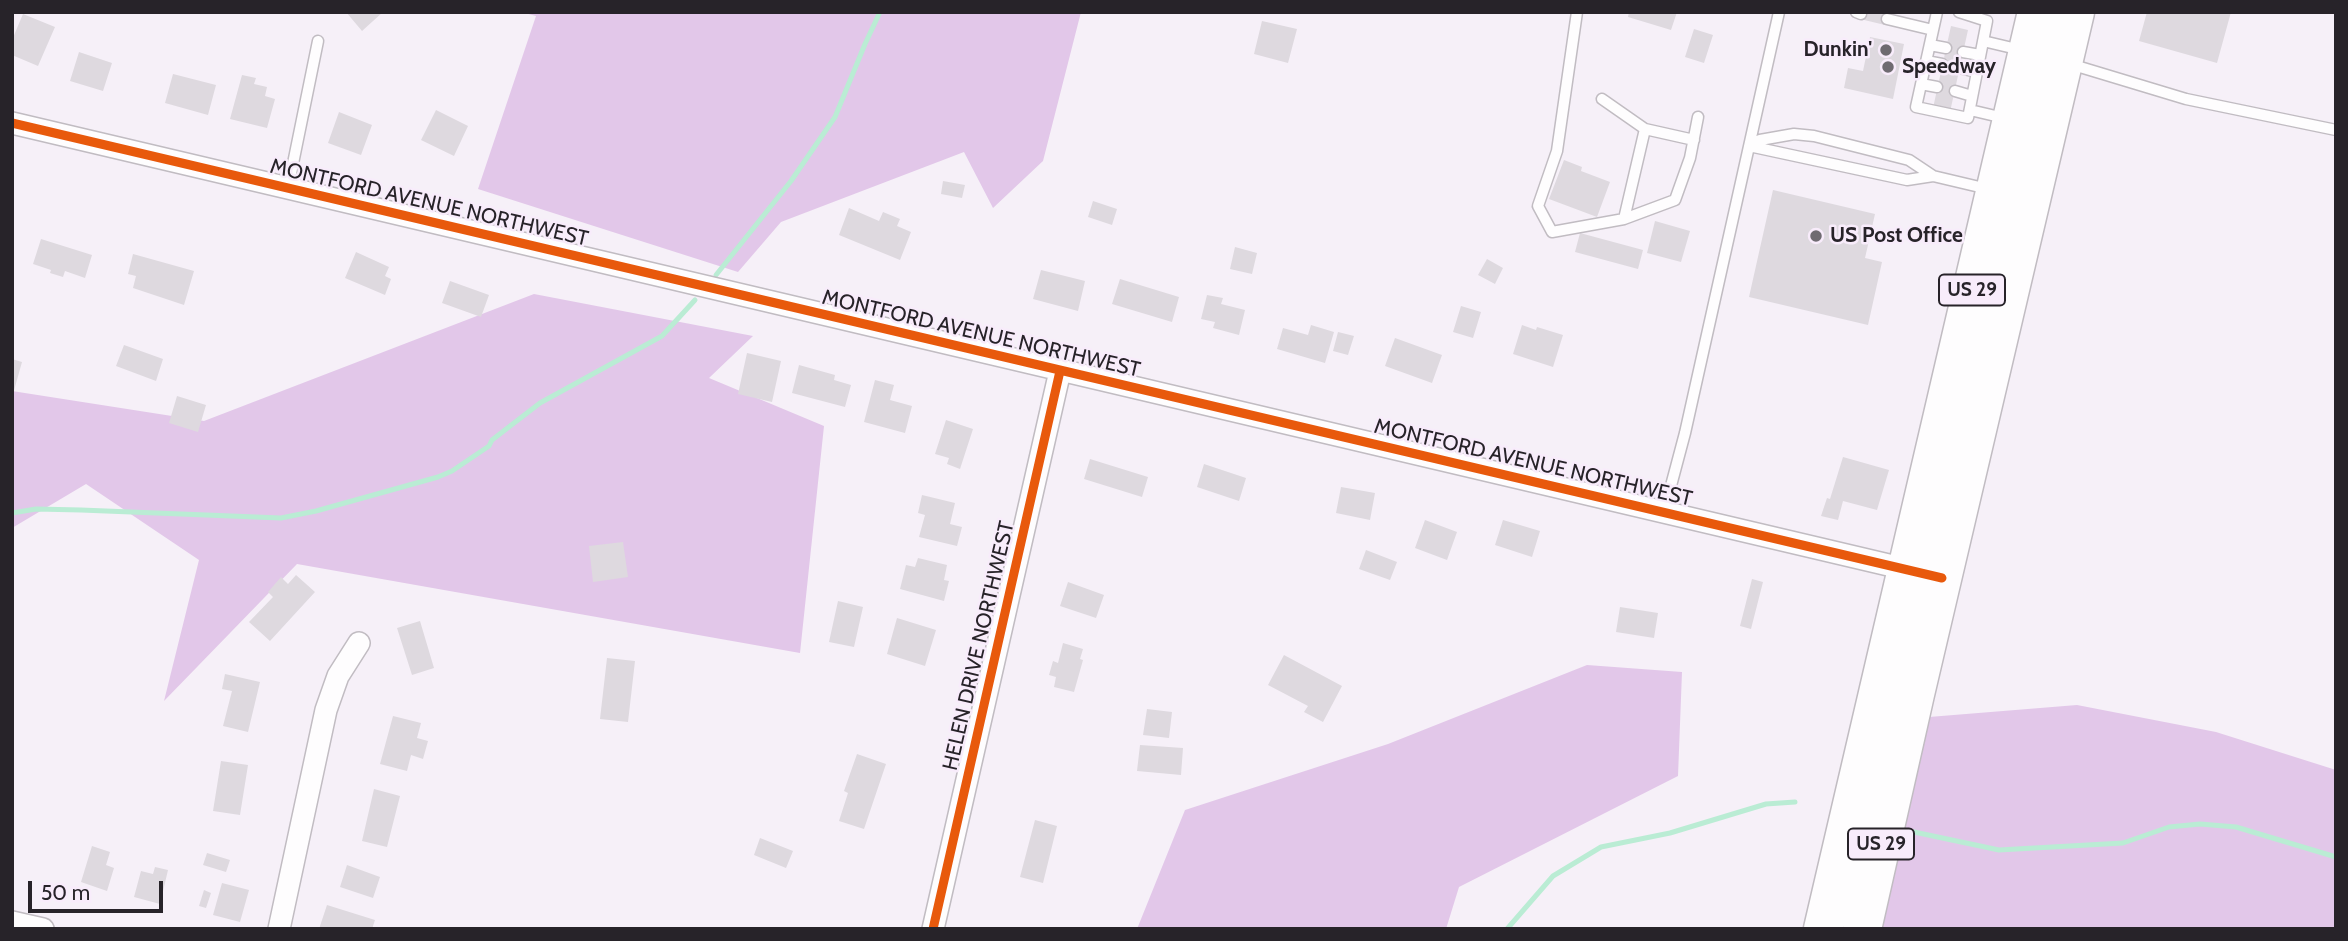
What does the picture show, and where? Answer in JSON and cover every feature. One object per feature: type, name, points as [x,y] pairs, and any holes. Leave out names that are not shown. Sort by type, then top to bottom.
[{"type":"highway","name":"US 29","points":[[1862,929],[1942,579],[2046,57],[2037,12]]},
{"type":"highway","name":"US 29","points":[[1823,929],[2012,120],[2046,57],[2076,12]]},
{"type":"street","name":"MONTFORD AVENUE NORTHWEST","points":[[12,122],[1942,579]]},
{"type":"street","name":"HELEN DRIVE NORTHWEST","points":[[933,929],[1060,371]]},
{"type":"street","points":[[279,929],[326,710],[338,676],[359,643]]},
{"type":"street","points":[[12,922],[43,929]]},
{"type":"lane","points":[[1577,12],[1557,151],[1538,206],[1552,232],[1624,219],[1675,200],[1690,158],[1698,117]]},
{"type":"lane","points":[[1664,512],[1685,433],[1779,12]]},
{"type":"lane","points":[[1937,12],[1916,107],[1968,118],[1987,21],[1958,13]]},
{"type":"lane","points":[[1887,19],[1933,30]]},
{"type":"lane","points":[[288,188],[318,41]]},
{"type":"lane","points":[[1983,41],[2186,99],[2336,131]]},
{"type":"lane","points":[[1930,45],[1945,48]]},
{"type":"lane","points":[[1963,52],[1980,55]]},
{"type":"lane","points":[[1926,61],[1942,64]]},
{"type":"lane","points":[[1959,68],[1977,72]]},
{"type":"lane","points":[[1921,84],[1937,88]]},
{"type":"lane","points":[[1955,92],[1972,96]]},
{"type":"lane","points":[[1602,99],[1645,129],[1694,140]]},
{"type":"lane","points":[[1970,110],[2012,120]]},
{"type":"lane","points":[[1624,219],[1645,129]]},
{"type":"lane","points":[[1749,146],[1777,136],[1814,136],[1909,160],[1933,176],[1995,191]]},
{"type":"lane","points":[[1749,146],[1907,180],[1933,176]]},
{"type":"shaded area","points":[[521,12],[1081,12],[1043,161],[993,208],[964,152],[781,222],[738,272],[478,189],[536,16]]},
{"type":"shaded area","points":[[534,294],[753,336],[709,378],[824,426],[800,653],[297,564],[164,701],[199,560],[86,484],[12,528],[12,391],[204,421]]},
{"type":"shaded area","points":[[1587,665],[1682,672],[1678,776],[1459,887],[1446,929],[1137,929],[1185,810],[1388,744]]},
{"type":"shaded area","points":[[2077,705],[2216,732],[2336,770],[2336,929],[1880,929],[1929,717]]},
{"type":"building","points":[[346,12],[383,12],[362,31]]},
{"type":"building","points":[[1629,12],[1677,12],[1671,30],[1628,17]]},
{"type":"building","points":[[1861,12],[1888,12],[1885,25],[1860,19]]},
{"type":"building","points":[[2147,12],[2231,12],[2217,63],[2139,41]]},
{"type":"building","points":[[23,14],[55,27],[38,66],[12,55],[12,40]]},
{"type":"building","points":[[1262,21],[1297,29],[1288,63],[1254,54]]},
{"type":"building","points":[[1951,26],[1968,30],[1950,112],[1933,108]]},
{"type":"building","points":[[1694,29],[1713,35],[1704,63],[1685,57]]},
{"type":"building","points":[[1870,37],[1904,44],[1893,99],[1844,88],[1848,68],[1863,71]]},
{"type":"building","points":[[79,52],[112,63],[103,91],[70,81]]},
{"type":"building","points":[[173,74],[216,85],[208,115],[165,103]]},
{"type":"building","points":[[242,75],[256,78],[254,84],[267,87],[265,96],[275,99],[267,128],[230,119]]},
{"type":"building","points":[[436,110],[468,126],[454,156],[421,140]]},
{"type":"building","points":[[339,112],[372,125],[361,155],[328,143]]},
{"type":"building","points":[[1564,160],[1582,167],[1581,171],[1610,182],[1597,217],[1549,199]]},
{"type":"building","points":[[943,181],[965,185],[962,198],[941,194]]},
{"type":"building","name":"US Post Office","points":[[1773,190],[1875,214],[1865,258],[1882,262],[1868,325],[1749,297]]},
{"type":"building","points":[[1093,201],[1117,209],[1112,225],[1088,217]]},
{"type":"building","points":[[849,208],[879,221],[883,212],[900,219],[897,226],[911,232],[900,260],[839,235]]},
{"type":"building","points":[[1655,221],[1690,231],[1681,262],[1647,253]]},
{"type":"building","points":[[1580,233],[1643,250],[1638,269],[1575,252]]},
{"type":"building","points":[[41,239],[92,255],[85,278],[65,271],[63,277],[33,264]]},
{"type":"building","points":[[1235,247],[1257,253],[1252,274],[1230,269]]},
{"type":"building","points":[[356,252],[389,267],[385,276],[391,279],[385,295],[345,278]]},
{"type":"building","points":[[133,254],[194,271],[184,305],[133,288],[136,276],[128,274]]},
{"type":"building","points":[[1487,259],[1503,268],[1495,284],[1478,275]]},
{"type":"building","points":[[1041,270],[1085,281],[1078,311],[1033,299]]},
{"type":"building","points":[[1120,279],[1179,297],[1172,322],[1112,304]]},
{"type":"building","points":[[450,281],[489,295],[481,317],[442,303]]},
{"type":"building","points":[[1207,295],[1223,298],[1221,304],[1245,310],[1239,335],[1213,328],[1215,322],[1201,319]]},
{"type":"building","points":[[1461,306],[1481,312],[1473,338],[1453,332]]},
{"type":"building","points":[[1311,325],[1334,332],[1325,363],[1277,349],[1283,328],[1308,335]]},
{"type":"building","points":[[1522,325],[1563,335],[1553,367],[1513,354]]},
{"type":"building","points":[[1338,332],[1354,336],[1348,355],[1333,351]]},
{"type":"building","points":[[1395,338],[1442,355],[1432,383],[1385,366]]},
{"type":"building","points":[[124,345],[163,359],[156,381],[116,366]]},
{"type":"building","points":[[747,353],[781,361],[772,402],[738,394]]},
{"type":"building","points":[[12,359],[22,362],[13,394],[12,393]]},
{"type":"building","points":[[799,365],[835,375],[834,380],[851,385],[845,407],[792,393]]},
{"type":"building","points":[[875,380],[894,385],[890,400],[912,406],[905,433],[864,422]]},
{"type":"building","points":[[177,396],[206,405],[198,432],[169,423]]},
{"type":"building","points":[[946,420],[973,429],[960,469],[947,464],[949,458],[935,454]]},
{"type":"building","points":[[1843,457],[1889,470],[1877,510],[1843,501],[1838,520],[1821,516],[1827,498],[1830,499]]},
{"type":"building","points":[[1090,459],[1148,477],[1142,497],[1084,479]]},
{"type":"building","points":[[1204,464],[1246,478],[1239,501],[1197,487]]},
{"type":"building","points":[[1341,487],[1375,493],[1370,520],[1336,513]]},
{"type":"building","points":[[922,495],[955,503],[950,524],[962,527],[957,546],[919,537],[925,515],[918,513]]},
{"type":"building","points":[[1425,520],[1457,532],[1447,560],[1415,548]]},
{"type":"building","points":[[1503,520],[1540,531],[1532,557],[1495,545]]},
{"type":"building","points":[[623,542],[628,577],[593,582],[589,546]]},
{"type":"building","points":[[1366,550],[1397,562],[1390,580],[1359,569]]},
{"type":"building","points":[[918,558],[947,565],[944,580],[949,581],[944,601],[900,589],[906,565],[915,567]]},
{"type":"building","points":[[296,575],[315,592],[270,641],[249,622],[273,597],[268,592],[281,577],[288,584]]},
{"type":"building","points":[[1752,579],[1763,582],[1751,629],[1740,626]]},
{"type":"building","points":[[1068,582],[1104,595],[1096,618],[1060,606]]},
{"type":"building","points":[[838,601],[863,607],[854,647],[829,642]]},
{"type":"building","points":[[1620,607],[1658,613],[1654,638],[1616,632]]},
{"type":"building","points":[[897,618],[936,630],[925,666],[887,654]]},
{"type":"building","points":[[420,621],[434,668],[412,675],[397,628]]},
{"type":"building","points":[[1063,643],[1083,649],[1080,659],[1083,660],[1074,692],[1054,687],[1056,677],[1049,675],[1053,661],[1058,663]]},
{"type":"building","points":[[1284,655],[1342,686],[1323,722],[1304,712],[1308,706],[1268,685]]},
{"type":"building","points":[[607,658],[635,661],[628,722],[600,719]]},
{"type":"building","points":[[225,674],[260,682],[248,732],[223,726],[232,691],[222,689]]},
{"type":"building","points":[[1147,709],[1172,712],[1169,738],[1143,735]]},
{"type":"building","points":[[393,716],[421,723],[417,738],[428,741],[423,759],[411,755],[407,771],[380,764]]},
{"type":"building","points":[[1140,745],[1183,748],[1181,775],[1137,771]]},
{"type":"building","points":[[857,754],[886,764],[864,829],[839,821],[848,793],[844,791]]},
{"type":"building","points":[[221,761],[248,765],[240,815],[213,811]]},
{"type":"building","points":[[374,789],[400,796],[387,847],[362,841]]},
{"type":"building","points":[[1035,820],[1057,826],[1043,883],[1020,877]]},
{"type":"building","points":[[760,838],[793,851],[786,868],[754,855]]},
{"type":"building","points":[[92,846],[110,852],[106,865],[114,868],[107,891],[81,882]]},
{"type":"building","points":[[207,853],[230,860],[226,872],[203,865]]},
{"type":"building","points":[[347,865],[380,877],[373,898],[340,887]]},
{"type":"building","points":[[155,867],[168,870],[160,904],[134,897],[141,871],[153,874]]},
{"type":"building","points":[[222,883],[249,890],[240,922],[213,915]]},
{"type":"building","points":[[204,890],[211,893],[206,908],[199,906]]},
{"type":"building","points":[[327,905],[375,920],[372,929],[319,929]]},
{"type":"waterway","points":[[716,275],[791,181],[835,117],[880,12]]},
{"type":"waterway","points":[[12,513],[36,509],[281,518],[438,477],[452,471],[489,446],[492,440],[540,403],[662,336],[695,300]]},
{"type":"waterway","points":[[1507,929],[1553,876],[1601,847],[1670,833],[1766,804],[1795,802]]},
{"type":"waterway","points":[[1914,832],[1999,850],[2123,843],[2169,827],[2200,824],[2236,827],[2336,857]]},
{"type":"cycle path","points":[[12,123],[1942,578]]},
{"type":"cycle path","points":[[933,929],[1060,371]]},
{"type":"place","name":"Dunkin'","points":[[1886,50]]},
{"type":"place","name":"Speedway","points":[[1888,67]]},
{"type":"place","name":"US Post Office","points":[[1816,236]]}]
